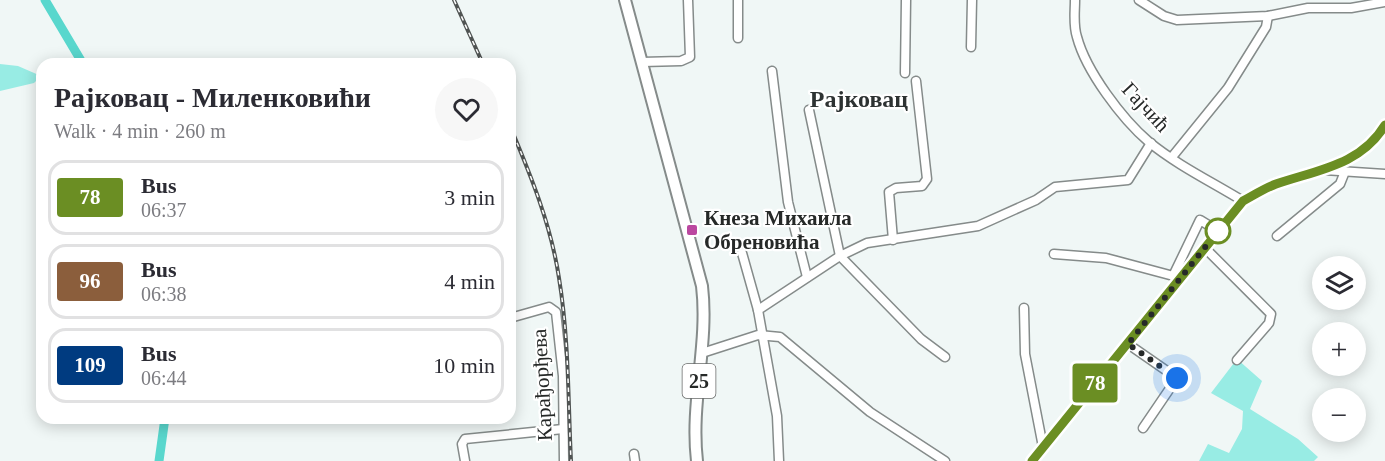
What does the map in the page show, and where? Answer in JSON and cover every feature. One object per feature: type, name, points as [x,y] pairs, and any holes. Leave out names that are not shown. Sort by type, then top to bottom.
[{"type":"main road","name":"25","points":[[626,0],[701,279],[704,315],[695,418],[697,461]]},
{"type":"street","points":[[642,62],[681,61],[690,57],[688,0]]},
{"type":"street","points":[[738,0],[738,38]]},
{"type":"street","points":[[905,73],[906,0]]},
{"type":"street","points":[[971,47],[972,0]]},
{"type":"street","name":"Гајчић","points":[[1075,0],[1076,34],[1087,61],[1110,96],[1151,143],[1243,201]]},
{"type":"street","points":[[1139,0],[1164,16],[1177,20],[1268,16],[1309,4],[1385,2]]},
{"type":"street","points":[[1173,157],[1182,142],[1228,88],[1266,27],[1268,16]]},
{"type":"street","points":[[772,71],[788,202],[807,277]]},
{"type":"street","points":[[893,240],[889,192],[896,188],[922,186],[927,179],[916,81]]},
{"type":"street","points":[[809,110],[840,256],[921,339],[945,357]]},
{"type":"street","points":[[1032,461],[1128,344],[1177,276],[1205,248],[1243,201],[1275,184],[1324,170],[1361,153],[1385,125]]},
{"type":"street","points":[[758,310],[840,256],[867,243],[949,232],[990,222],[1039,199],[1054,187],[1128,180],[1151,143]]},
{"type":"street","points":[[1324,170],[1344,174],[1385,174]]},
{"type":"street","points":[[1277,236],[1340,184],[1344,174]]},
{"type":"street","points":[[1177,276],[1200,219],[1218,231]]},
{"type":"street","points":[[1205,248],[1270,314],[1269,323],[1237,360]]},
{"type":"street","points":[[742,252],[758,310],[777,416],[779,461]]},
{"type":"street","points":[[1054,254],[1106,258],[1177,276]]},
{"type":"street","name":"Карађорђева","points":[[516,316],[547,307],[554,309],[562,365],[564,461]]},
{"type":"street","points":[[1024,309],[1025,354],[1043,447]]},
{"type":"street","points":[[702,353],[762,335],[780,337],[870,412],[945,461]]},
{"type":"street","points":[[1128,344],[1177,378],[1143,428]]},
{"type":"street","points":[[465,461],[462,444],[465,439],[543,429],[563,429]]},
{"type":"shaded area","points":[[0,64],[18,66],[36,74],[34,83],[0,91]]},
{"type":"shaded area","points":[[1237,359],[1262,381],[1250,409],[1298,439],[1318,457],[1314,461],[1199,461],[1208,444],[1229,453],[1242,429],[1243,411],[1211,393]]},
{"type":"waterway","points":[[45,0],[79,58]]},
{"type":"waterway","points":[[159,461],[164,424]]},
{"type":"railway","points":[[454,0],[480,58]]},
{"type":"railway","points":[[516,141],[539,201],[555,258],[565,324],[571,461]]},
{"type":"bus line","name":"78","points":[[1032,461],[1243,201],[1275,184],[1324,170],[1361,153],[1372,143],[1385,125]]},
{"type":"place","name":"Кнеза Михаила Обреновића","points":[[692,230]]},
{"type":"district","name":"Рајковац","points":[[859,99]]},
{"type":"route","points":[[1177,378],[1128,344],[1218,231]]}]
